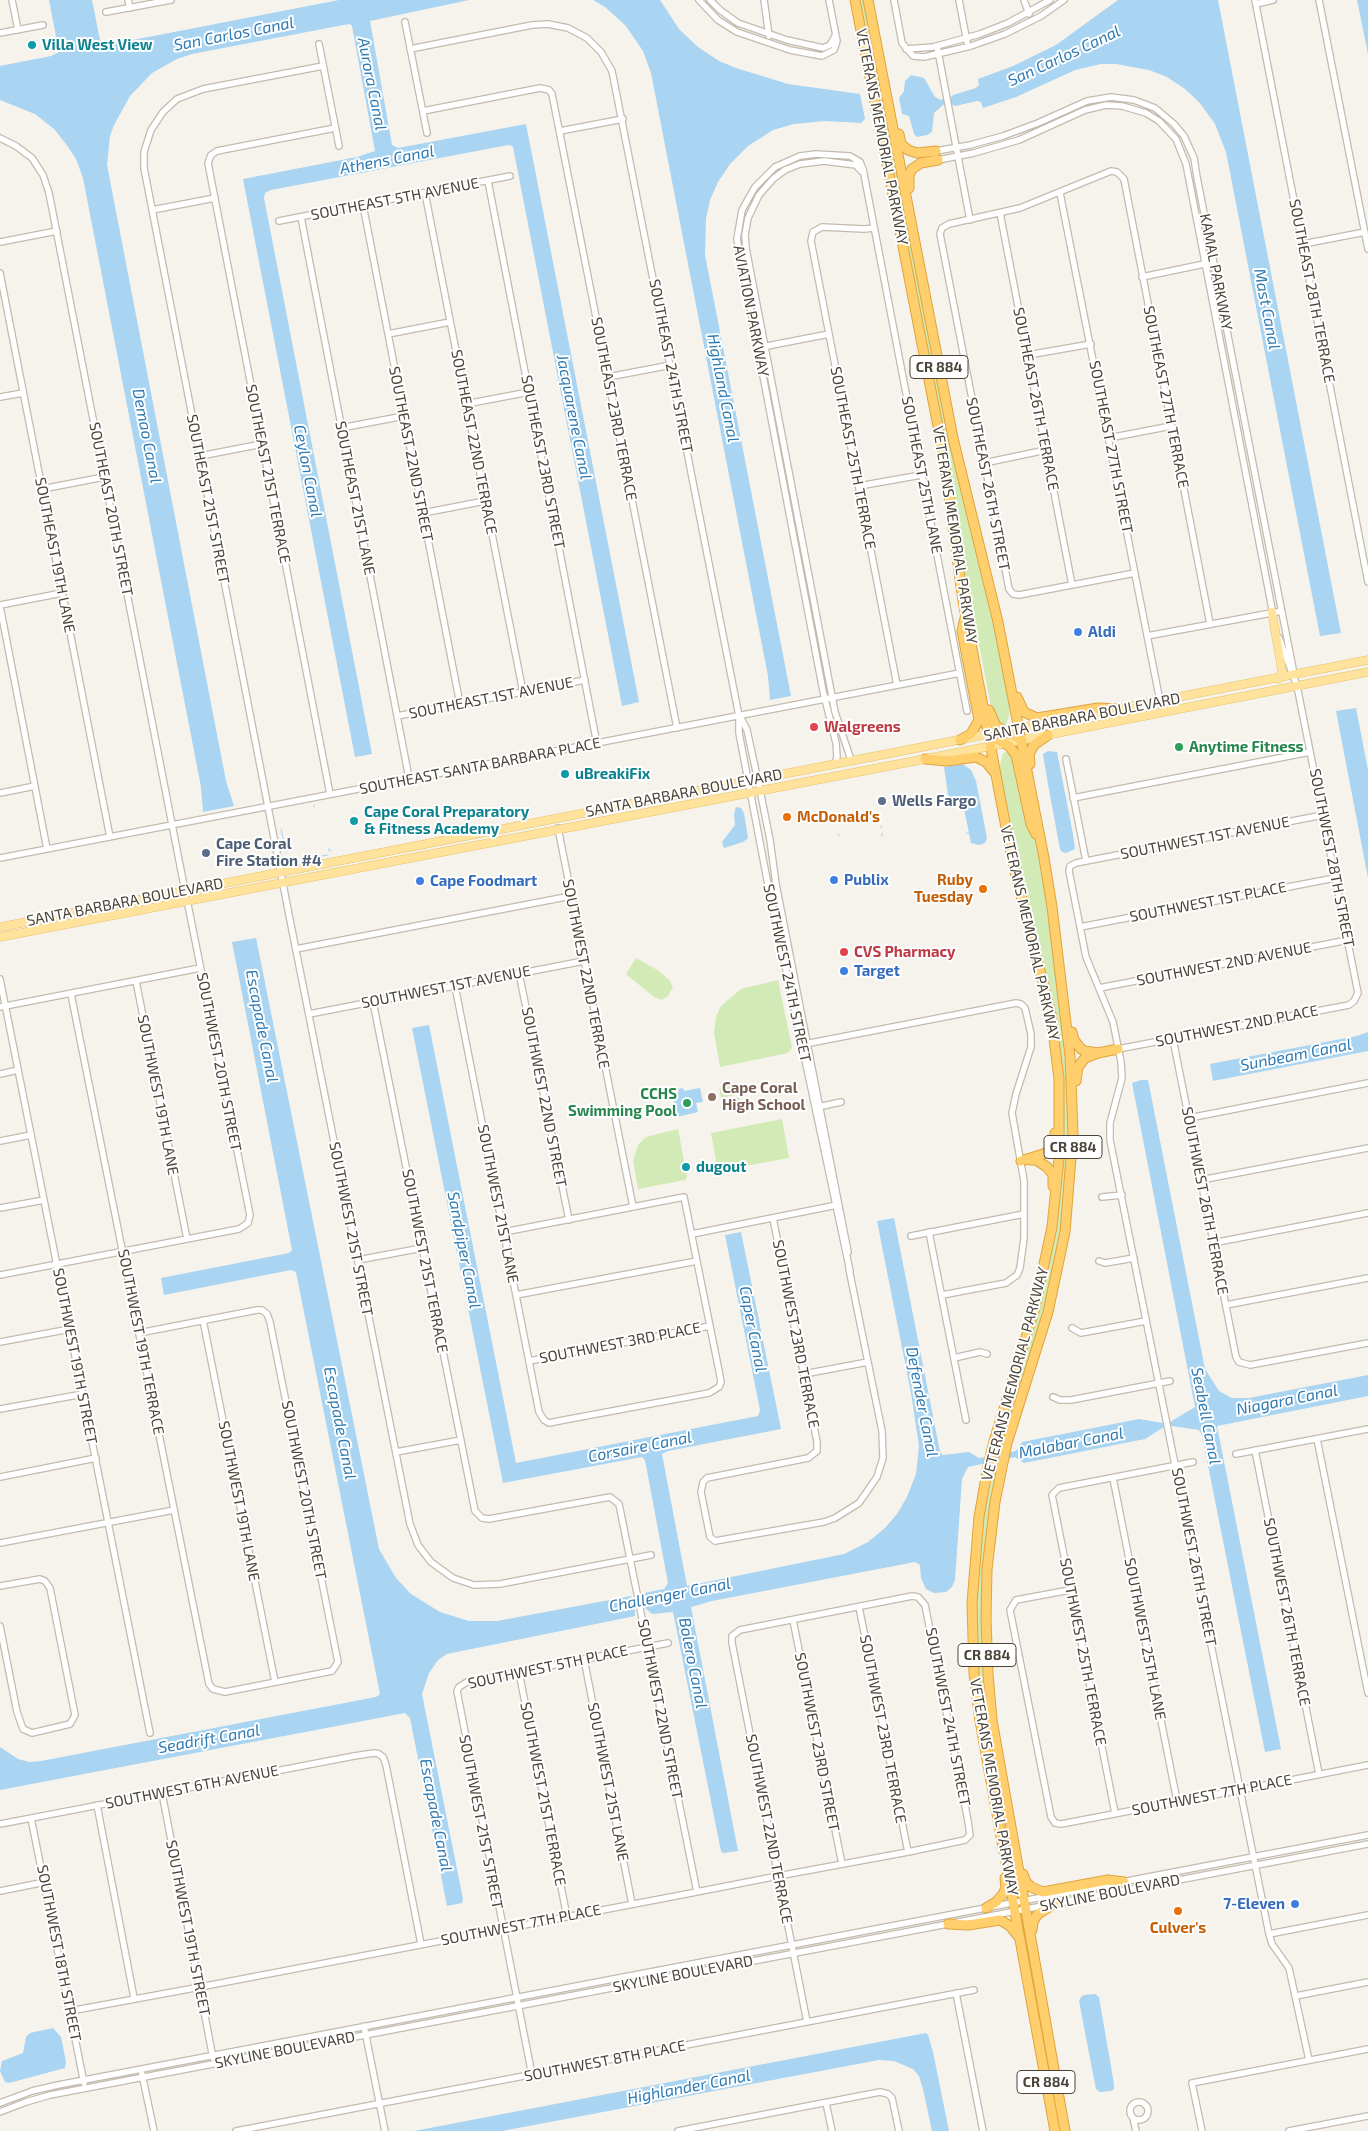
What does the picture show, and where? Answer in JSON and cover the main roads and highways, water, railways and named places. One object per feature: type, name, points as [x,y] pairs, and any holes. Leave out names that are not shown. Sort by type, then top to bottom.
[{"type":"highway","name":"VETERANS MEMORIAL PARKWAY","points":[[855,0],[941,444],[966,613],[996,775],[1013,864],[1051,1014],[1059,1079],[1059,1158],[1052,1227],[1034,1311],[988,1466],[976,1541],[972,1610],[975,1689],[988,1774],[1055,2131]]},
{"type":"highway","name":"VETERANS MEMORIAL PARKWAY","points":[[868,0],[955,447],[992,598],[1022,740],[1048,882],[1070,1056],[1073,1096],[1072,1164],[1065,1232],[1057,1275],[1042,1331],[1007,1443],[995,1502],[988,1569],[987,1655],[992,1720],[1066,2131]]},
{"type":"highway","points":[[868,0],[880,37],[901,144],[913,152],[937,155],[916,165],[908,175],[908,184],[923,260],[922,277]]},
{"type":"highway","points":[[992,598],[1005,634],[1019,702],[1027,714],[1039,718],[1099,708],[1120,710]]},
{"type":"highway","points":[[966,613],[975,633],[991,718],[996,726],[1004,732],[1022,740]]},
{"type":"highway","points":[[960,740],[971,734],[979,720],[962,630],[966,613]]},
{"type":"highway","points":[[989,735],[1006,743],[1014,750],[1018,758],[1031,824],[1042,845]]},
{"type":"highway","points":[[1044,858],[1046,844],[1029,758],[1034,745],[1048,735]]},
{"type":"highway","points":[[925,759],[947,761],[976,757],[986,762],[996,775]]},
{"type":"highway","points":[[1048,882],[1055,896],[1072,1034],[1076,1045],[1081,1049],[1098,1053]]},
{"type":"highway","points":[[1034,1311],[1036,1286],[1048,1222],[1053,1175],[1043,1164],[1036,1160],[1024,1160],[1042,1156],[1050,1150],[1055,1138],[1054,1078],[1049,1032],[1051,1014]]},
{"type":"highway","points":[[1072,1164],[1076,1160],[1077,1149],[1076,1072],[1081,1062],[1098,1053],[1118,1049]]},
{"type":"highway","points":[[986,1908],[999,1900],[1005,1891],[1006,1884],[988,1774]]},
{"type":"highway","points":[[1014,1842],[1024,1878],[1031,1887],[1040,1892],[1108,1880],[1124,1882]]},
{"type":"highway","points":[[1047,2032],[1047,2008],[1032,1926],[1040,1912],[1054,1904]]},
{"type":"highway","points":[[948,1924],[968,1925],[1000,1920],[1010,1926],[1020,1941]]},
{"type":"main road","points":[[1272,612],[1281,669],[1279,679]]},
{"type":"main road","name":"SANTA BARBARA BOULEVARD","points":[[0,926],[835,763],[1120,710],[1368,660]]},
{"type":"main road","name":"SANTA BARBARA BOULEVARD","points":[[0,937],[750,791],[841,777],[1368,672]]},
{"type":"main road","points":[[841,777],[842,770],[848,765],[892,757],[905,751]]},
{"type":"main road","points":[[0,931],[51,921],[66,914]]},
{"type":"water","points":[[49,0],[92,0],[100,40],[107,45],[339,0],[469,0],[370,21],[392,145],[398,148],[526,124],[639,702],[622,706],[513,147],[510,145],[503,146],[271,190],[265,193],[264,198],[372,754],[355,757],[243,179],[357,157],[375,151],[352,26],[350,24],[192,54],[177,59],[152,73],[130,96],[110,136],[107,165],[226,781],[234,806],[203,812],[201,787],[83,178],[76,159],[54,129],[35,114],[0,100],[0,66],[51,56],[59,52]]},
{"type":"water","name":"Highland Canal","points":[[593,0],[660,0],[679,29],[698,47],[719,61],[788,84],[860,94],[865,119],[861,123],[825,121],[794,124],[773,130],[748,146],[730,164],[718,182],[710,200],[706,219],[705,255],[791,696],[770,700],[768,676],[651,73],[643,51],[626,26],[605,7]]},
{"type":"water","points":[[1118,0],[1218,0],[1341,633],[1320,636],[1226,152],[1215,124],[1199,102],[1185,89],[1167,77],[1149,70],[1116,64],[1101,64],[1075,70],[1016,97],[983,108],[981,102],[977,101],[955,106],[951,104],[943,105],[934,113],[932,132],[927,135],[917,137],[914,134],[909,116],[902,114],[899,98],[904,91],[905,81],[911,75],[924,78],[935,97],[941,100],[950,98],[953,95],[976,88],[979,85],[978,79],[1013,66],[1056,45]]},
{"type":"water","points":[[1357,0],[1368,0],[1368,54]]},
{"type":"water","points":[[1356,708],[1368,770],[1368,878],[1336,711]]},
{"type":"water","points":[[1048,751],[1057,752],[1073,834],[1075,849],[1066,853],[1060,849],[1047,779],[1043,754]]},
{"type":"water","points":[[963,764],[971,770],[976,781],[987,838],[985,843],[979,845],[971,843],[963,804],[960,801],[953,803],[949,801],[944,767]]},
{"type":"water","points":[[736,807],[741,808],[744,813],[748,838],[743,842],[724,848],[722,842],[735,825],[734,815]]},
{"type":"water","points":[[256,938],[379,1549],[396,1578],[411,1594],[440,1612],[469,1621],[497,1621],[631,1596],[634,1602],[643,1601],[645,1598],[644,1593],[664,1589],[668,1583],[645,1460],[642,1457],[503,1483],[412,1028],[429,1025],[516,1463],[758,1416],[760,1410],[725,1235],[741,1232],[781,1429],[668,1451],[662,1454],[687,1586],[844,1554],[868,1542],[885,1528],[897,1514],[907,1497],[916,1474],[919,1446],[911,1393],[877,1221],[894,1218],[940,1452],[943,1455],[969,1452],[979,1458],[1016,1451],[1022,1442],[1139,1419],[1163,1423],[1170,1422],[1195,1407],[1132,1083],[1148,1080],[1205,1369],[1219,1391],[1232,1398],[1249,1398],[1368,1375],[1368,1396],[1217,1426],[1281,1749],[1265,1752],[1202,1435],[1199,1430],[1172,1426],[1164,1427],[1145,1439],[1024,1463],[1015,1457],[968,1467],[962,1479],[955,1580],[952,1587],[946,1592],[934,1593],[926,1589],[921,1578],[920,1565],[915,1562],[712,1601],[691,1607],[738,1851],[723,1853],[721,1851],[673,1612],[652,1614],[644,1607],[635,1609],[635,1616],[447,1654],[438,1660],[429,1673],[422,1694],[463,1899],[462,1903],[447,1906],[410,1718],[405,1713],[0,1790],[0,1747],[18,1759],[29,1762],[41,1761],[376,1697],[380,1694],[296,1272],[291,1270],[164,1295],[161,1278],[289,1253],[292,1250],[232,942]]},
{"type":"water","name":"Sunbeam Canal","points":[[1368,1032],[1368,1051],[1213,1081],[1210,1064],[1357,1036]]},
{"type":"water","points":[[683,1088],[684,1091],[700,1088],[703,1102],[696,1103],[698,1112],[677,1117],[673,1094],[679,1092],[678,1089]]},
{"type":"water","points":[[1095,1994],[1099,1997],[1114,2084],[1114,2089],[1111,2091],[1100,2092],[1096,2089],[1079,2001],[1084,1995]]},
{"type":"water","points":[[53,2028],[61,2037],[66,2062],[65,2068],[9,2083],[5,2082],[0,2071],[2,2061],[23,2053],[26,2037],[30,2033]]},
{"type":"water","name":"Highlander Canal","points":[[926,2033],[933,2052],[949,2131],[932,2131],[923,2089],[919,2076],[913,2069],[894,2061],[879,2060],[502,2131],[414,2131]]},
{"type":"waterway","points":[[959,806],[962,802]]},
{"type":"waterway","points":[[281,829],[286,852]]},
{"type":"waterway","points":[[303,859],[328,855]]},
{"type":"place","name":"Villa West View","points":[[32,45]]},
{"type":"place","name":"Aldi","points":[[1078,632]]},
{"type":"place","name":"Walgreens","points":[[814,727]]},
{"type":"place","name":"Anytime Fitness","points":[[1179,747]]},
{"type":"place","name":"uBreakiFix","points":[[565,774]]},
{"type":"place","name":"Wells Fargo","points":[[882,801]]},
{"type":"place","name":"McDonald's","points":[[787,817]]},
{"type":"place","name":"Cape Coral Preparatory & Fitness Academy","points":[[354,821]]},
{"type":"place","name":"Cape Coral Fire Station #4","points":[[206,853]]},
{"type":"place","name":"Publix","points":[[834,880]]},
{"type":"place","name":"Cape Foodmart","points":[[420,881]]},
{"type":"place","name":"Ruby Tuesday","points":[[983,889]]},
{"type":"place","name":"CVS Pharmacy","points":[[844,952]]},
{"type":"place","name":"Target","points":[[844,971]]},
{"type":"place","name":"Cape Coral High School","points":[[712,1097]]},
{"type":"place","name":"CCHS Swimming Pool","points":[[687,1103]]},
{"type":"place","name":"dugout","points":[[686,1167]]},
{"type":"place","name":"7-Eleven","points":[[1295,1904]]},
{"type":"place","name":"Culver's","points":[[1178,1911]]},
{"type":"water label","name":"San Carlos Canal","points":[[234,34]]},
{"type":"water label","name":"San Carlos Canal","points":[[1064,56]]},
{"type":"water label","name":"Aurora Canal","points":[[372,84]]},
{"type":"water label","name":"Athens Canal","points":[[387,160]]},
{"type":"water label","name":"Mast Canal","points":[[1267,309]]},
{"type":"water label","name":"Jacquarene Canal","points":[[574,417]]},
{"type":"water label","name":"Demao Canal","points":[[147,436]]},
{"type":"water label","name":"Ceylon Canal","points":[[308,471]]},
{"type":"water label","name":"Escapade Canal","points":[[262,1026]]},
{"type":"water label","name":"Sandpiper Canal","points":[[464,1250]]},
{"type":"water label","name":"Caper Canal","points":[[753,1329]]},
{"type":"water label","name":"Niagara Canal","points":[[1287,1400]]},
{"type":"water label","name":"Defender Canal","points":[[922,1402]]},
{"type":"water label","name":"Seabell Canal","points":[[1206,1416]]},
{"type":"water label","name":"Escapade Canal","points":[[340,1423]]},
{"type":"water label","name":"Malabar Canal","points":[[1071,1443]]},
{"type":"water label","name":"Corsaire Canal","points":[[640,1447]]},
{"type":"water label","name":"Challenger Canal","points":[[670,1595]]},
{"type":"water label","name":"Bolero Canal","points":[[693,1663]]},
{"type":"water label","name":"Seadrift Canal","points":[[209,1739]]},
{"type":"water label","name":"Escapade Canal","points":[[436,1815]]}]
